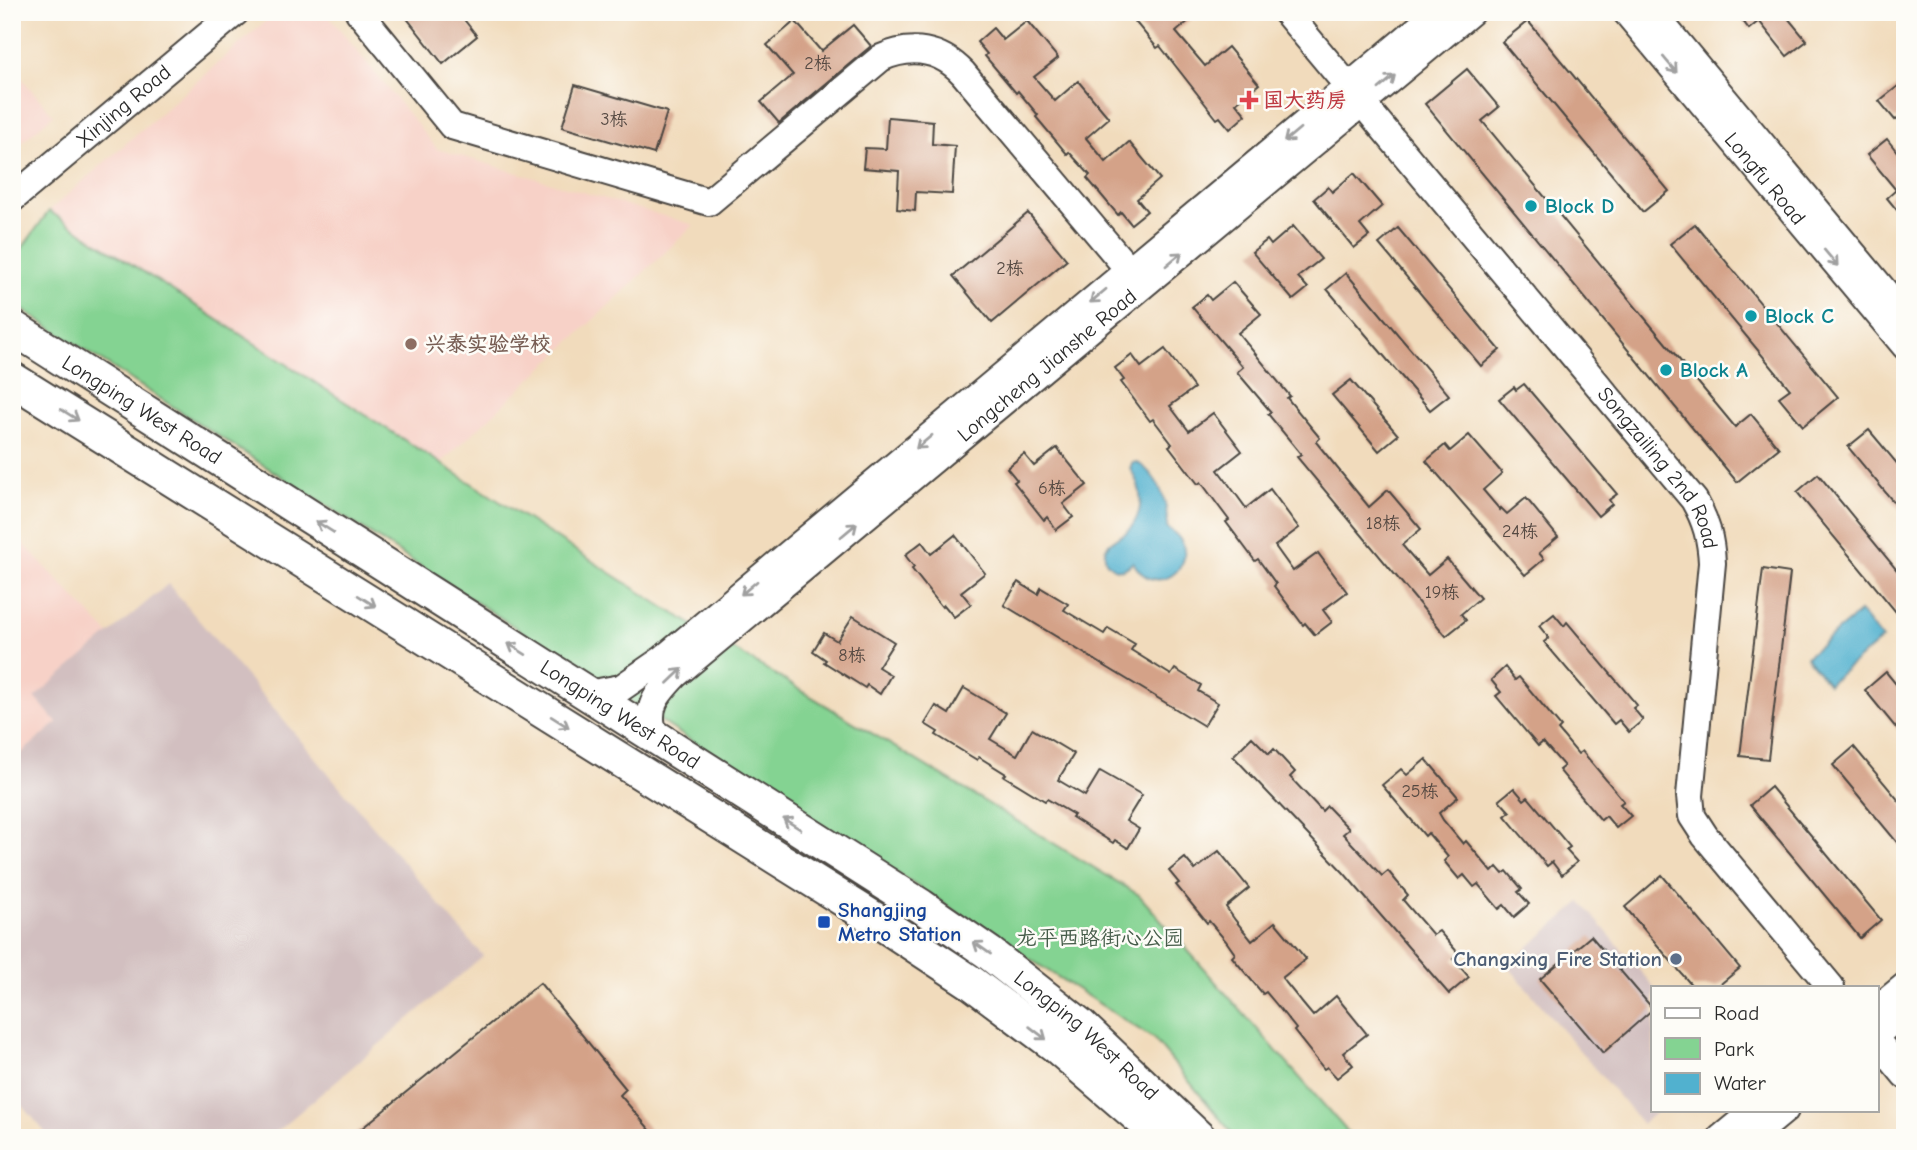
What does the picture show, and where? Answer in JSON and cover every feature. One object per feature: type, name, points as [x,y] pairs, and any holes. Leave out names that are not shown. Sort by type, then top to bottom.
[{"type":"main road","name":"Longping West Road","points":[[12,327],[921,906],[989,953],[1079,1024],[1199,1138]]},
{"type":"main road","name":"Longping West Road","points":[[12,379],[881,923],[972,983],[1056,1046],[1163,1138]]},
{"type":"street","name":"Xinjing Road","points":[[12,176],[210,12]]},
{"type":"street","name":"Xinjing Road","points":[[12,198],[236,12]]},
{"type":"street","points":[[359,12],[452,126],[709,202],[881,58],[902,50],[936,53],[963,73],[1136,278]]},
{"type":"street","name":"Songzailing 2nd Road","points":[[1286,12],[1694,500],[1706,522],[1712,542],[1712,564],[1690,796],[1692,816],[1705,836],[1831,986]]},
{"type":"street","name":"Longcheng Jianshe Road","points":[[1355,95],[1438,12]]},
{"type":"street","name":"Longcheng Jianshe Road","points":[[654,736],[649,720],[652,706],[675,675],[1136,278],[1355,95],[1471,12]]},
{"type":"street","name":"Longfu Road","points":[[1626,12],[1905,346]]},
{"type":"street","name":"Longfu Road","points":[[1651,12],[1905,316]]},
{"type":"street","name":"Longcheng Jianshe Road","points":[[588,694],[621,688],[663,659],[1136,278]]},
{"type":"street","points":[[1878,1008],[1905,986]]},
{"type":"street","points":[[1878,1033],[1905,1011]]},
{"type":"street","points":[[1878,1042],[1905,1075]]},
{"type":"street","points":[[1721,1138],[1753,1112]]},
{"type":"street","points":[[1751,1138],[1783,1112]]},
{"type":"shaded area","name":"兴泰实验学校","points":[[276,12],[328,15],[437,149],[694,225],[440,464],[49,211]]},
{"type":"shaded area","points":[[12,67],[53,115],[12,151]]},
{"type":"shaded area","points":[[12,536],[21,541],[109,634],[36,697],[57,723],[12,761]]},
{"type":"shaded area","points":[[168,584],[483,956],[269,1138],[50,1138],[12,1093],[12,761],[57,723],[35,697]]},
{"type":"shaded area","points":[[1581,902],[1653,986],[1651,986],[1651,1112],[1657,1112],[1642,1124],[1507,965]]},
{"type":"green space","name":"龙平西路街心公园","points":[[49,211],[665,608],[1139,895],[1353,1138],[1236,1138],[1154,1039],[12,303],[12,262]]},
{"type":"water","points":[[1137,462],[1157,483],[1166,509],[1167,528],[1179,539],[1184,551],[1183,562],[1176,572],[1167,578],[1155,579],[1143,575],[1133,562],[1126,568],[1116,569],[1105,559],[1108,545],[1127,532],[1140,509],[1138,485],[1130,469],[1132,463]]},
{"type":"water","points":[[1860,612],[1882,639],[1828,684],[1806,657]]},
{"type":"building","points":[[402,12],[458,12],[477,36],[443,64]]},
{"type":"building","points":[[1127,12],[1199,12],[1176,32],[1205,66],[1228,47],[1259,84],[1236,103],[1246,115],[1230,129],[1220,117],[1217,119],[1160,46],[1157,48]]},
{"type":"building","points":[[1736,12],[1783,12],[1807,41],[1787,56],[1759,21],[1749,29]]},
{"type":"building","points":[[795,21],[821,51],[853,25],[871,46],[779,123],[761,102],[793,75],[767,45]]},
{"type":"building","points":[[1027,21],[1058,58],[1034,77],[1055,101],[1078,81],[1109,118],[1086,138],[1106,162],[1129,142],[1160,179],[1137,199],[1147,211],[1131,224],[1121,212],[1118,215],[1087,178],[1090,175],[1069,152],[1067,154],[1018,91],[1016,93],[985,56],[987,54],[977,42],[993,28],[1003,40]]},
{"type":"building","points":[[1528,21],[1669,191],[1643,212],[1502,42]]},
{"type":"building","points":[[1467,69],[1499,107],[1482,121],[1735,427],[1751,414],[1779,448],[1737,482],[1425,104]]},
{"type":"building","points":[[575,85],[667,112],[654,154],[562,127]]},
{"type":"building","points":[[1898,86],[1905,94],[1905,112],[1895,120],[1879,101]]},
{"type":"building","points":[[888,117],[933,121],[932,144],[955,146],[952,194],[916,192],[915,211],[897,209],[899,171],[863,168],[865,148],[886,149]]},
{"type":"building","points":[[1887,139],[1905,162],[1905,220],[1887,198],[1896,190],[1867,155]]},
{"type":"building","points":[[1354,173],[1382,206],[1360,225],[1369,236],[1354,248],[1314,199],[1328,187],[1332,192]]},
{"type":"building","points":[[1028,213],[1067,260],[992,323],[953,276]]},
{"type":"building","name":"Block C","points":[[1695,224],[1838,397],[1803,426],[1779,397],[1790,389],[1670,244]]},
{"type":"building","points":[[1293,226],[1321,259],[1298,277],[1308,288],[1293,300],[1252,252],[1267,240],[1271,245]]},
{"type":"building","points":[[1398,228],[1500,350],[1481,366],[1379,244]]},
{"type":"building","points":[[1346,273],[1449,395],[1430,410],[1327,289]]},
{"type":"building","points":[[1233,282],[1261,314],[1238,333],[1290,396],[1287,398],[1320,438],[1316,442],[1369,507],[1388,490],[1421,529],[1402,545],[1428,575],[1447,559],[1480,598],[1461,614],[1466,620],[1446,636],[1297,457],[1301,454],[1268,414],[1271,412],[1237,372],[1243,367],[1192,307],[1207,295],[1211,300]]},
{"type":"building","points":[[1165,349],[1194,388],[1170,406],[1189,431],[1213,413],[1242,451],[1218,470],[1246,508],[1270,489],[1299,528],[1275,546],[1293,571],[1318,553],[1347,592],[1323,610],[1332,622],[1315,635],[1305,623],[1303,625],[1258,559],[1255,561],[1226,522],[1229,520],[1201,482],[1198,484],[1169,446],[1172,444],[1153,419],[1150,421],[1121,382],[1124,380],[1115,368],[1132,355],[1141,367]]},
{"type":"building","points":[[1351,380],[1398,435],[1379,451],[1332,395]]},
{"type":"building","points":[[1524,384],[1617,494],[1609,500],[1612,504],[1598,516],[1499,399],[1514,387],[1516,390]]},
{"type":"building","points":[[1869,430],[1905,473],[1905,516],[1848,447]]},
{"type":"building","points":[[1469,435],[1502,473],[1483,490],[1500,510],[1501,508],[1507,514],[1526,498],[1558,537],[1539,553],[1544,559],[1525,575],[1426,461],[1445,445],[1450,451]]},
{"type":"building","points":[[1057,448],[1087,485],[1063,504],[1073,517],[1056,530],[1047,517],[1044,520],[1014,482],[1017,480],[1007,468],[1024,454],[1034,466]]},
{"type":"building","points":[[1818,474],[1905,580],[1905,623],[1797,492]]},
{"type":"building","points":[[955,535],[985,573],[961,592],[971,604],[954,617],[944,605],[942,607],[912,569],[914,567],[905,555],[922,542],[931,554]]},
{"type":"building","points":[[1763,569],[1790,573],[1768,759],[1740,756]]},
{"type":"building","points":[[1018,582],[1038,594],[1041,588],[1068,604],[1064,610],[1104,634],[1108,628],[1135,644],[1131,650],[1171,675],[1175,669],[1201,685],[1198,691],[1218,703],[1204,726],[1004,605]]},
{"type":"building","points":[[1554,614],[1564,626],[1567,622],[1637,705],[1633,708],[1643,720],[1629,732],[1619,720],[1614,724],[1544,642],[1549,638],[1539,626]]},
{"type":"building","points":[[853,616],[894,642],[878,667],[891,675],[880,694],[867,685],[865,688],[824,662],[826,660],[813,651],[824,633],[837,641]]},
{"type":"building","points":[[1505,667],[1515,680],[1519,677],[1561,727],[1558,730],[1578,754],[1582,751],[1624,801],[1620,804],[1631,816],[1616,828],[1606,816],[1601,820],[1559,770],[1564,766],[1543,742],[1538,746],[1496,696],[1501,692],[1491,680]]},
{"type":"building","points":[[1886,672],[1905,695],[1905,739],[1865,690]]},
{"type":"building","points":[[964,688],[1006,713],[990,739],[1017,755],[1032,729],[1074,754],[1058,780],[1085,796],[1100,771],[1142,795],[1126,821],[1139,829],[1128,848],[1115,840],[1113,843],[1072,817],[1074,815],[1004,776],[1006,774],[979,757],[977,760],[936,735],[938,732],[925,724],[936,706],[949,714]]},
{"type":"building","points":[[1252,737],[1269,754],[1274,749],[1295,772],[1290,777],[1322,811],[1327,806],[1349,829],[1343,834],[1382,876],[1388,871],[1408,895],[1403,900],[1433,935],[1439,931],[1459,954],[1453,959],[1469,977],[1449,994],[1344,873],[1233,756]]},
{"type":"building","points":[[1854,747],[1905,808],[1905,852],[1833,765]]},
{"type":"building","points":[[1426,759],[1458,797],[1439,813],[1443,820],[1463,844],[1466,841],[1492,872],[1497,867],[1503,874],[1507,871],[1522,889],[1518,892],[1529,904],[1514,917],[1504,905],[1499,909],[1478,884],[1474,887],[1464,875],[1459,879],[1444,861],[1448,857],[1428,833],[1425,836],[1382,785],[1401,769],[1407,775]]},
{"type":"building","points":[[1771,787],[1881,920],[1860,938],[1750,805]]},
{"type":"building","points":[[1514,788],[1524,800],[1528,797],[1570,847],[1566,850],[1577,862],[1562,875],[1552,862],[1547,866],[1505,816],[1510,812],[1499,800]]},
{"type":"building","points":[[1219,851],[1249,888],[1226,907],[1235,920],[1252,941],[1275,922],[1306,959],[1282,978],[1303,1004],[1313,1016],[1336,996],[1367,1034],[1343,1053],[1353,1065],[1337,1078],[1327,1067],[1324,1069],[1276,1004],[1266,992],[1263,994],[1232,957],[1235,954],[1226,941],[1209,921],[1207,923],[1176,885],[1179,883],[1169,871],[1185,858],[1195,870]]},
{"type":"building","points":[[1662,875],[1740,968],[1718,986],[1692,986],[1625,907]]},
{"type":"building","points":[[1591,936],[1651,1007],[1651,1011],[1603,1053],[1540,979]]},
{"type":"building","points":[[540,983],[626,1089],[620,1095],[657,1138],[350,1138]]},
{"type":"place","name":"国大药房","points":[[1249,100]]},
{"type":"place","name":"Block D","points":[[1531,206]]},
{"type":"place","name":"Block C","points":[[1751,316]]},
{"type":"place","name":"兴泰实验学校","points":[[411,344]]},
{"type":"place","name":"Block A","points":[[1666,370]]},
{"type":"place","name":"Shangjing Metro Station","points":[[824,922]]},
{"type":"place","name":"Changxing Fire Station","points":[[1676,959]]}]
